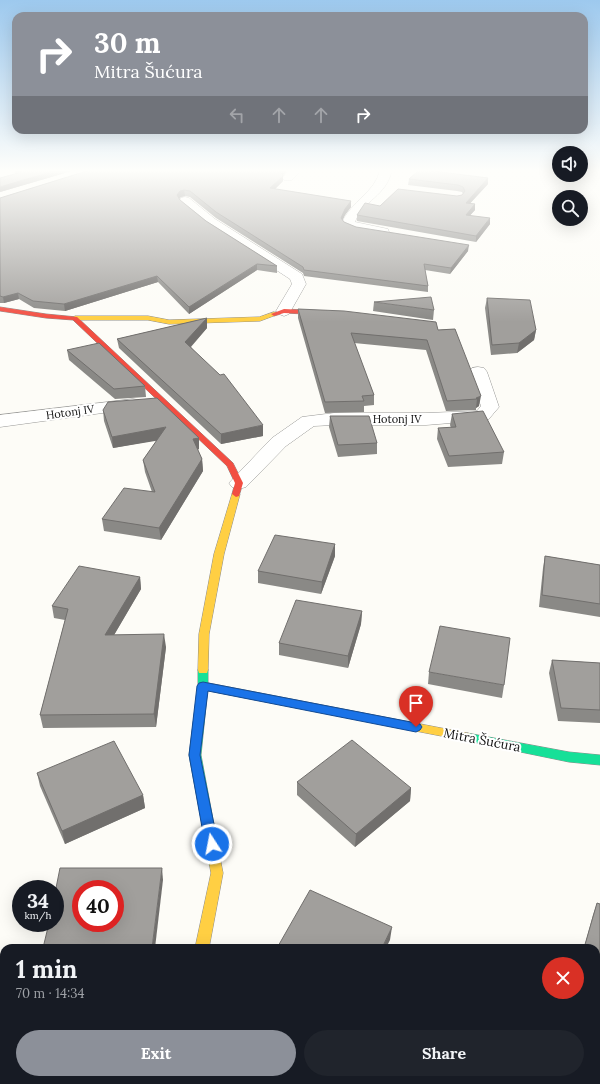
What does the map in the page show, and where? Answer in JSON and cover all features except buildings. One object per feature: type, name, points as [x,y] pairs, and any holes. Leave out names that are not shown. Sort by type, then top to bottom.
[{"type":"street","points":[[208,221],[297,277],[299,284],[284,311]]},
{"type":"street","points":[[348,221],[348,223],[356,227],[396,234]]},
{"type":"street","points":[[0,309],[46,316],[75,318],[148,318],[169,322],[260,319],[284,311],[336,314]]},
{"type":"street","points":[[75,318],[230,464],[239,482]]},
{"type":"street","name":"Hotonj IV","points":[[203,686],[204,634],[219,554],[239,482],[279,442],[309,421],[334,419],[426,419],[482,416],[490,407],[478,372]]},
{"type":"street","name":"Hotonj IV","points":[[0,421],[102,407],[164,402]]},
{"type":"street","points":[[203,686],[194,755],[217,873],[203,944]]},
{"type":"street","name":"Mitra Šućura","points":[[203,686],[569,757],[600,760]]},
{"type":"traffic: fast","points":[[203,670],[203,686],[195,755],[215,862]]},
{"type":"traffic: fast","points":[[467,737],[569,757],[600,760]]},
{"type":"traffic: slow","points":[[75,318],[148,318],[169,322],[260,319],[274,314]]},
{"type":"traffic: slow","points":[[203,670],[204,634],[219,554],[236,494]]},
{"type":"traffic: slow","points":[[203,686],[467,737]]},
{"type":"traffic: slow","points":[[203,944],[217,873],[215,862]]},
{"type":"traffic: jam","points":[[0,309],[46,316],[75,318],[230,465],[239,483],[236,494]]},
{"type":"traffic: jam","points":[[274,314],[284,311],[327,313]]},
{"type":"route","points":[[212,844],[194,755],[203,686],[416,727]]}]
